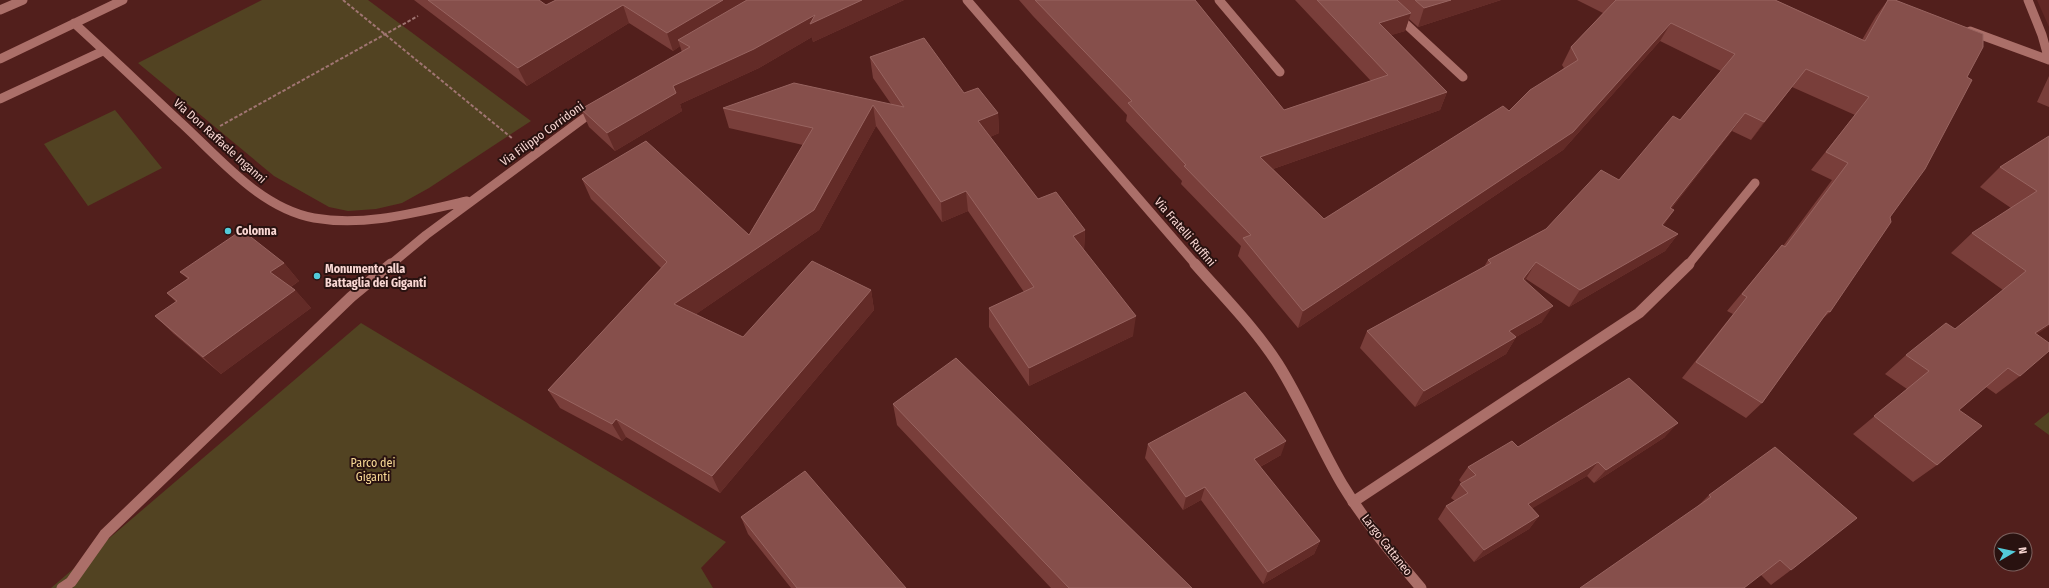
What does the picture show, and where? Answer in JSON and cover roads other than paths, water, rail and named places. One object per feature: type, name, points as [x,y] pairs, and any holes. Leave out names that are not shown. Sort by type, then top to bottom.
[{"type":"street","points":[[0,10],[23,0]]},
{"type":"street","points":[[0,59],[123,0]]},
{"type":"street","name":"Via Fratelli Ruffini","points":[[967,0],[1269,350],[1298,396],[1326,454],[1353,502]]},
{"type":"street","points":[[1218,0],[1280,72]]},
{"type":"street","points":[[1380,0],[1463,77]]},
{"type":"street","points":[[2028,0],[2042,35],[2049,60]]},
{"type":"street","name":"Via Don Raffaele Inganni","points":[[74,23],[245,182],[266,197],[293,211],[311,216],[340,220],[377,218],[407,214],[471,200]]},
{"type":"street","points":[[1962,27],[2049,60]]},
{"type":"street","points":[[0,100],[103,51]]},
{"type":"street","name":"Via Filippo Corridoni","points":[[62,588],[70,582],[105,534],[351,297],[471,200],[600,106]]},
{"type":"street","points":[[1353,502],[1639,313],[1656,299],[1683,271],[1755,183]]},
{"type":"street","name":"Largo Cattaneo","points":[[1353,502],[1389,551],[1421,588]]},
{"type":"place","name":"Colonna","points":[[228,231]]},
{"type":"place","name":"Monumento alla Battaglia dei Giganti","points":[[317,276]]},
{"type":"park label","name":"Parco dei Giganti","points":[[373,470]]}]
